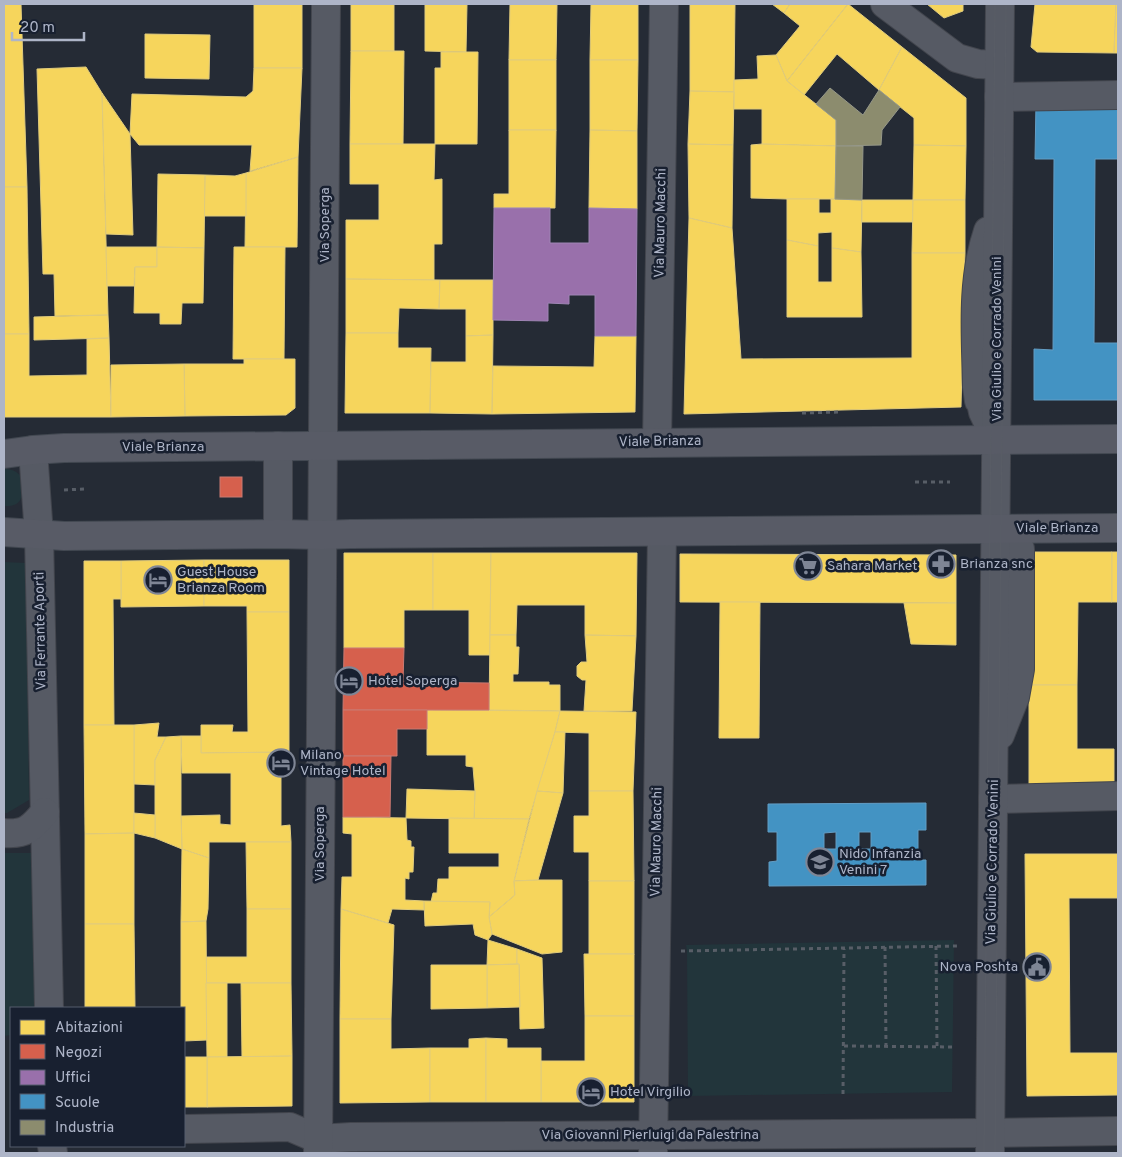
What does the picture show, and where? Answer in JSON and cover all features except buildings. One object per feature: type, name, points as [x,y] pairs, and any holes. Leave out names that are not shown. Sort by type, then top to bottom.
[{"type":"main road","name":"Viale Brianza","points":[[4,454],[34,450],[78,448],[1118,439]]},
{"type":"main road","name":"Viale Brianza","points":[[4,532],[64,536],[1118,528]]},
{"type":"street","name":"Via Soperga","points":[[323,447],[326,4]]},
{"type":"street","name":"Via Mauro Macchi","points":[[657,442],[664,4]]},
{"type":"street","points":[[885,4],[956,58],[978,64],[999,66]]},
{"type":"street","name":"Via Giulio e Corrado Venini","points":[[996,440],[1000,4]]},
{"type":"street","points":[[999,97],[1118,95]]},
{"type":"street","name":"Viale Brianza","points":[[996,440],[996,528]]},
{"type":"street","points":[[278,446],[278,534]]},
{"type":"street","points":[[322,535],[323,447]]},
{"type":"street","name":"Via Ferrante Aporti","points":[[34,450],[39,535],[49,1007]]},
{"type":"street","name":"Via Giulio e Corrado Venini","points":[[990,1143],[994,750],[1015,697],[1020,669],[1020,549],[996,528]]},
{"type":"street","name":"Via Mauro Macchi","points":[[653,1144],[662,532]]},
{"type":"street","name":"Via Soperga","points":[[318,1146],[322,535]]},
{"type":"street","points":[[993,799],[1118,796]]},
{"type":"street","points":[[4,832],[14,834],[26,831],[34,826],[45,812]]},
{"type":"street","name":"Via Giovanni Pierluigi da Palestrina","points":[[185,1129],[290,1127],[318,1146],[360,1137],[653,1144],[990,1143],[1118,1131]]},
{"type":"path","points":[[802,413],[839,412]]},
{"type":"path","points":[[915,482],[950,482]]},
{"type":"path","points":[[64,490],[85,489]]},
{"type":"path","points":[[936,946],[937,1046]]},
{"type":"path","points":[[656,952],[957,946]]},
{"type":"path","points":[[885,948],[886,1046]]},
{"type":"path","points":[[843,1094],[844,949]]},
{"type":"path","points":[[844,1046],[956,1047]]},
{"type":"shaded area","points":[[4,469],[14,471],[22,477],[23,488],[21,498],[16,504],[11,506],[4,506]]},
{"type":"shaded area","points":[[4,562],[26,563],[29,800],[7,813],[4,813]]},
{"type":"shaded area","points":[[4,853],[32,853],[35,1007],[10,1007],[10,1035],[4,1036]]},
{"type":"shaded area","points":[[954,940],[952,1092],[688,1096],[686,945]]},
{"type":"tram line","points":[[984,1153],[995,4]]},
{"type":"tram line","points":[[995,1153],[1006,4]]},
{"type":"place","name":"Brianza snc","points":[[941,564]]},
{"type":"place","name":"Sahara Market","points":[[808,566]]},
{"type":"place","name":"Guest House Brianza Room","points":[[158,580]]},
{"type":"place","name":"Hotel Soperga","points":[[349,681]]},
{"type":"place","name":"Milano Vintage Hotel","points":[[281,763]]},
{"type":"place","name":"Nido Infanzia Venini 7","points":[[820,862]]},
{"type":"place","name":"Nova Poshta","points":[[1037,967]]},
{"type":"place","name":"Hotel Virgilio","points":[[591,1092]]}]
